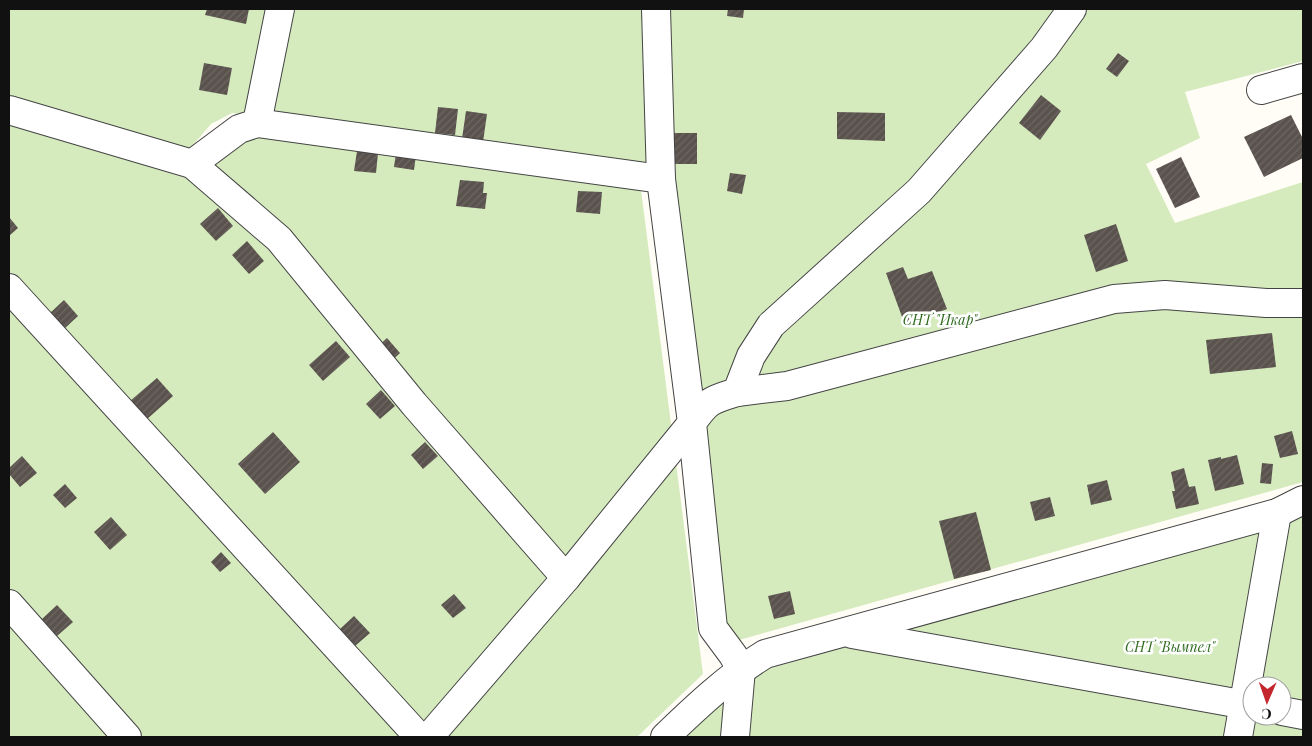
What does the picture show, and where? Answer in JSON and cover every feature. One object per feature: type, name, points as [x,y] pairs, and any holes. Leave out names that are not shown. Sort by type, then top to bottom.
[{"type":"street","points":[[257,123],[280,9]]},
{"type":"street","points":[[656,9],[660,179],[692,423],[713,628],[733,655],[740,669],[735,737]]},
{"type":"street","points":[[737,392],[751,356],[771,325],[919,191],[1044,48],[1072,9]]},
{"type":"street","points":[[1261,90],[1303,78]]},
{"type":"street","points":[[9,110],[192,164],[279,240],[414,404],[566,578]]},
{"type":"street","points":[[192,164],[239,129],[257,123],[660,179]]},
{"type":"street","points":[[9,288],[419,737]]},
{"type":"street","points":[[429,737],[566,578],[704,406],[715,399],[737,392],[787,386],[1114,299],[1165,295],[1266,303],[1303,303]]},
{"type":"street","points":[[665,737],[740,669],[765,654],[1277,513],[1303,500]]},
{"type":"street","points":[[1252,676],[1277,513]]},
{"type":"street","points":[[9,604],[127,737]]},
{"type":"street","points":[[845,632],[1242,704]]},
{"type":"street","points":[[1238,737],[1242,724]]},
{"type":"green space","name":"СНТ \"Икар\"","points":[[9,9],[1303,9],[1303,61],[1185,92],[1200,138],[1146,164],[1175,223],[1303,182],[1303,482],[739,640],[724,635],[665,172],[633,165],[232,113],[211,124],[187,152],[9,99]]},
{"type":"green space","points":[[9,123],[189,179],[214,151],[244,132],[640,182],[703,674],[637,737],[9,737]]},
{"type":"green space","name":"СНТ \"Вымпел\"","points":[[1303,511],[1303,737],[677,737],[754,673],[1272,524]]},
{"type":"building","points":[[207,9],[249,9],[246,24],[205,15]]},
{"type":"building","points":[[728,9],[744,9],[743,18],[727,16]]},
{"type":"building","points":[[1118,53],[1129,61],[1117,77],[1106,69]]},
{"type":"building","points":[[204,63],[232,68],[227,95],[199,90]]},
{"type":"building","points":[[1041,95],[1061,111],[1040,140],[1019,123]]},
{"type":"building","points":[[438,107],[458,109],[455,135],[435,133]]},
{"type":"building","points":[[466,111],[487,114],[483,142],[462,139]]},
{"type":"building","points":[[837,112],[885,113],[885,141],[837,139]]},
{"type":"building","points":[[1291,115],[1303,139],[1303,158],[1264,177],[1244,137]]},
{"type":"building","points":[[672,133],[697,133],[697,164],[672,164]]},
{"type":"building","points":[[357,151],[378,153],[376,173],[354,171]]},
{"type":"building","points":[[396,153],[416,155],[414,170],[394,167]]},
{"type":"building","points":[[1181,157],[1200,197],[1175,208],[1156,169]]},
{"type":"building","points":[[730,173],[746,175],[742,194],[727,191]]},
{"type":"building","points":[[460,180],[484,182],[483,193],[487,193],[485,209],[456,206]]},
{"type":"building","points":[[578,191],[602,192],[600,214],[576,212]]},
{"type":"building","points":[[218,208],[233,226],[216,241],[200,224]]},
{"type":"building","points":[[9,217],[18,228],[9,236]]},
{"type":"building","points":[[1116,224],[1128,261],[1096,272],[1084,235]]},
{"type":"building","points":[[247,241],[264,261],[249,274],[232,255]]},
{"type":"building","points":[[903,267],[908,279],[932,271],[947,309],[905,325],[886,273]]},
{"type":"building","points":[[64,300],[78,316],[63,330],[49,314]]},
{"type":"building","points":[[1272,333],[1276,367],[1210,374],[1206,340]]},
{"type":"building","points":[[387,338],[400,353],[386,366],[373,351]]},
{"type":"building","points":[[336,341],[350,357],[323,381],[309,365]]},
{"type":"building","points":[[157,378],[173,396],[146,420],[130,401]]},
{"type":"building","points":[[381,390],[395,406],[380,419],[366,404]]},
{"type":"building","points":[[1292,431],[1298,454],[1280,458],[1274,436]]},
{"type":"building","points":[[273,432],[300,462],[265,494],[238,464]]},
{"type":"building","points":[[425,442],[438,456],[423,469],[411,455]]},
{"type":"building","points":[[1237,455],[1244,484],[1215,491],[1208,460]]},
{"type":"building","points":[[22,456],[37,473],[20,487],[9,474],[9,468]]},
{"type":"building","points":[[1262,463],[1273,464],[1271,484],[1260,483]]},
{"type":"building","points":[[1184,468],[1189,487],[1195,486],[1199,504],[1176,509],[1172,491],[1175,491],[1171,472]]},
{"type":"building","points":[[1107,480],[1112,500],[1091,505],[1087,485]]},
{"type":"building","points":[[65,484],[77,498],[65,508],[53,495]]},
{"type":"building","points":[[1050,497],[1055,516],[1035,521],[1030,502]]},
{"type":"building","points":[[976,512],[991,570],[954,579],[939,521]]},
{"type":"building","points":[[111,517],[127,535],[110,550],[94,532]]},
{"type":"building","points":[[221,552],[231,563],[220,572],[211,562]]},
{"type":"building","points":[[790,591],[795,614],[774,619],[768,596]]},
{"type":"building","points":[[454,594],[466,608],[453,618],[441,605]]},
{"type":"building","points":[[57,605],[73,622],[57,636],[42,619]]},
{"type":"building","points":[[354,616],[370,633],[355,646],[340,629]]}]
